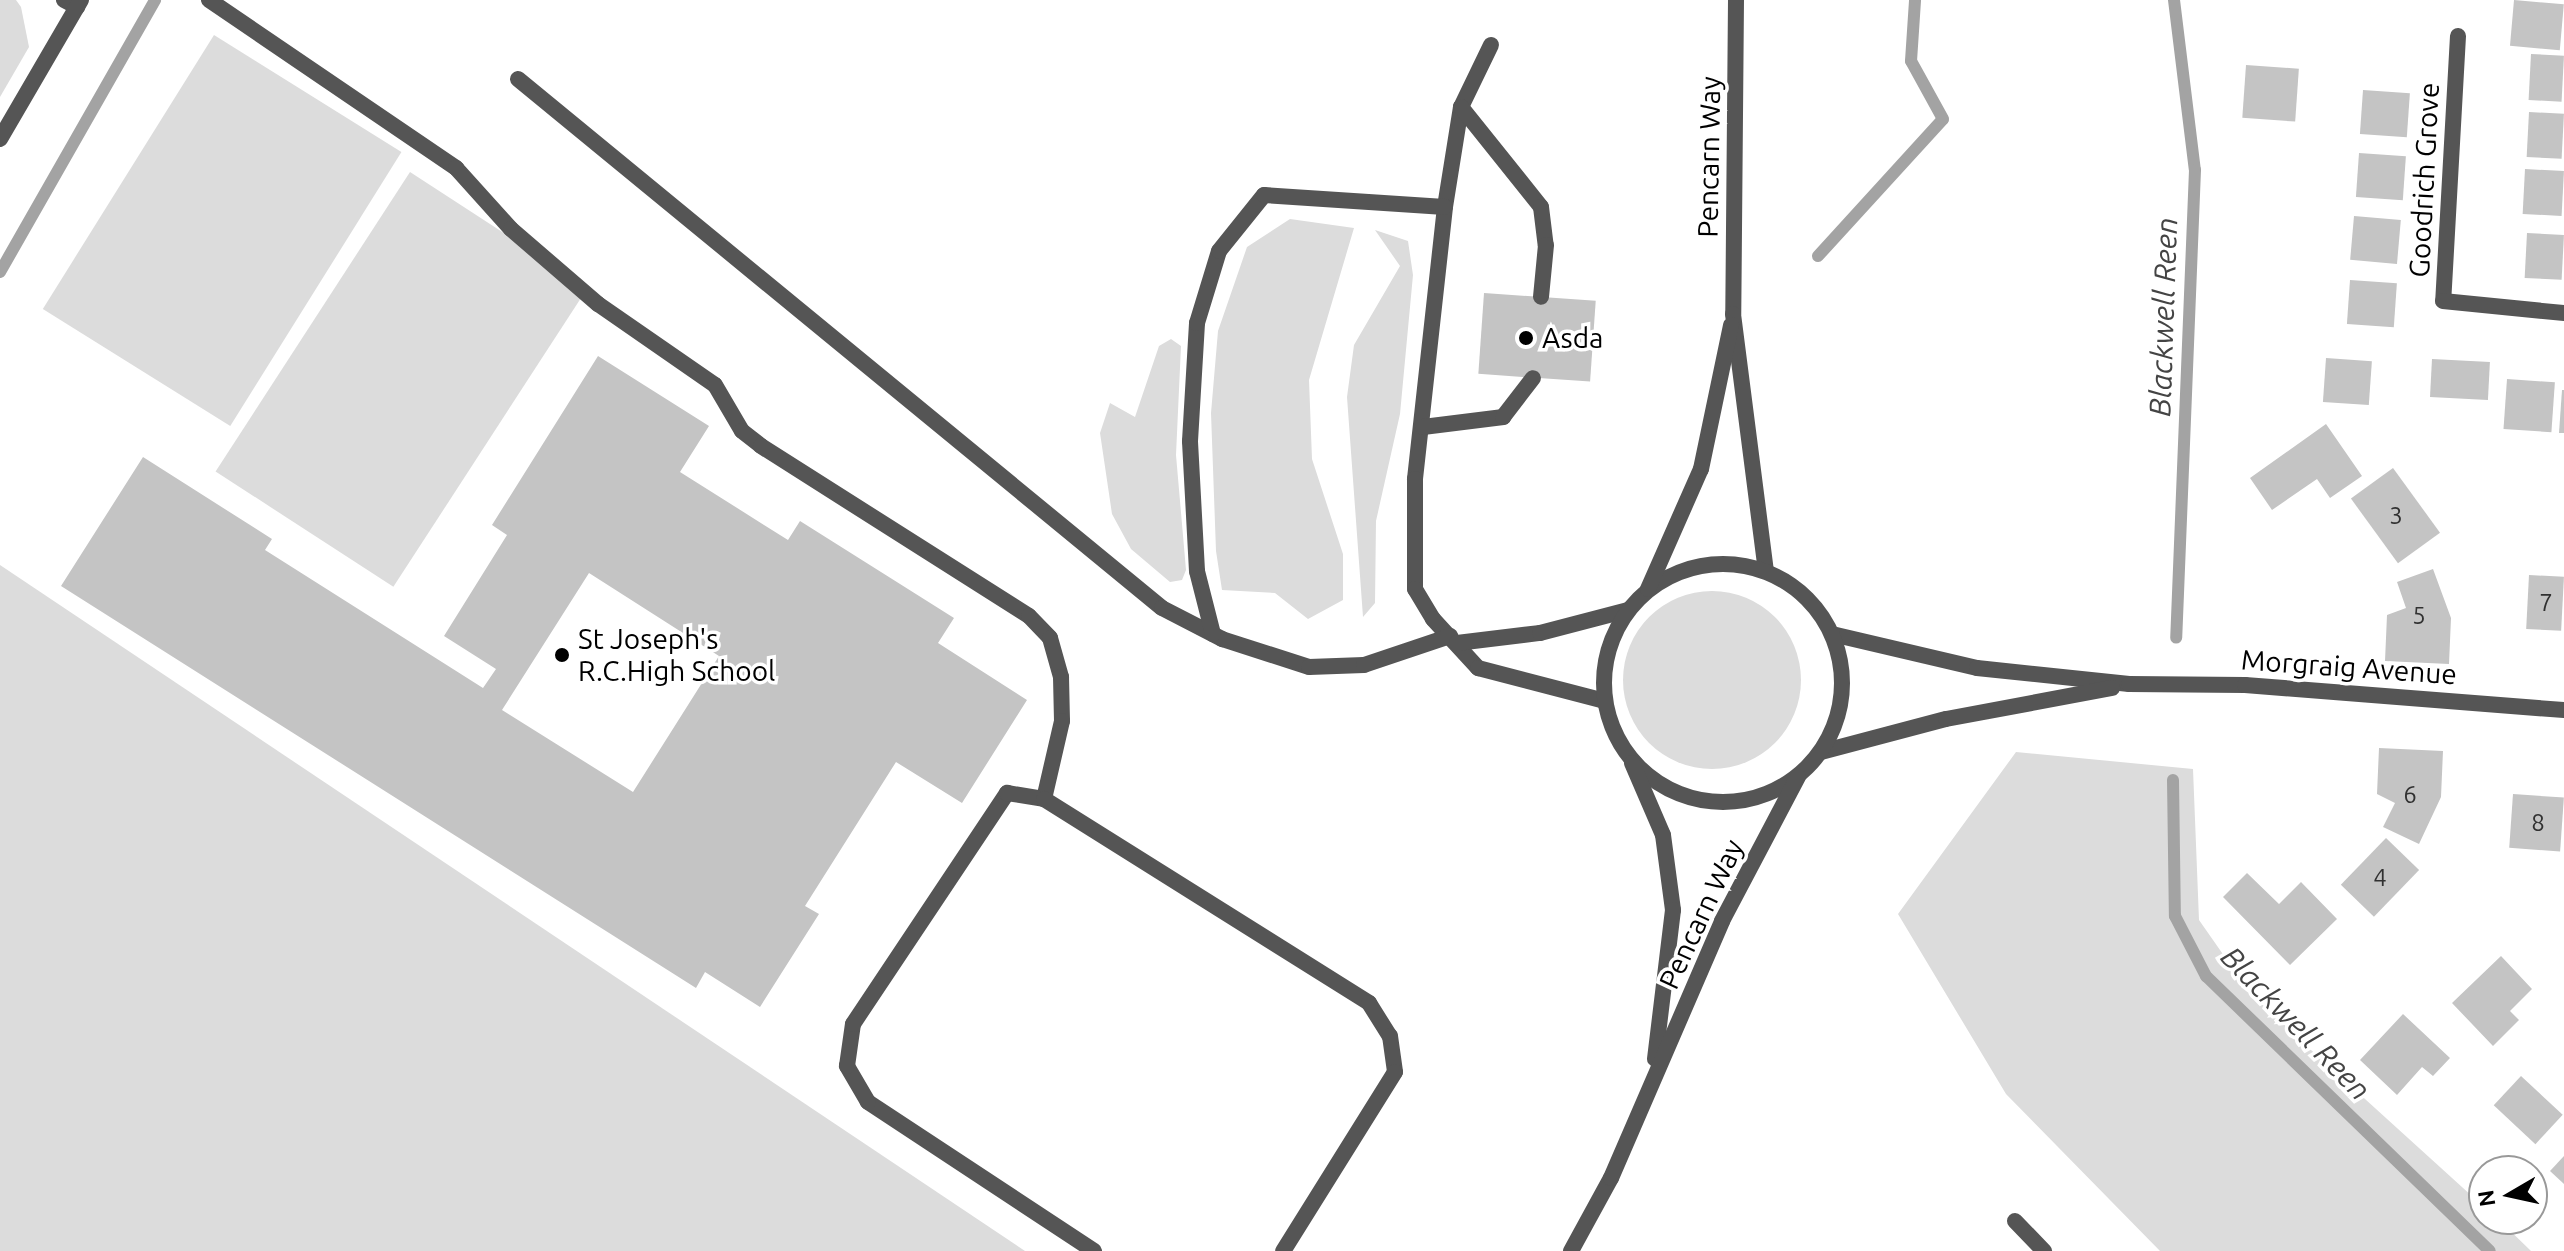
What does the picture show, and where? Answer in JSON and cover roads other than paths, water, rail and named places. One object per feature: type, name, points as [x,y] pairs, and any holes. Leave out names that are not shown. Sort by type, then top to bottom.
[{"type":"street","points":[[209,0],[456,168],[511,229],[598,304],[715,385],[742,431],[761,446],[1029,616],[1050,638],[1061,677],[1062,721],[1044,799]]},
{"type":"street","name":"Pencarn Way","points":[[1736,0],[1733,314],[1766,571]]},
{"type":"street","points":[[0,139],[74,2]]},
{"type":"street","name":"Goodrich Grove","points":[[2458,36],[2443,301],[2564,313]]},
{"type":"street","points":[[1491,45],[1461,107],[1445,207],[1411,534],[1415,589],[1478,668],[1605,701]]},
{"type":"street","points":[[518,79],[1106,566],[1162,608],[1213,634],[1309,667],[1364,665],[1453,640],[1540,633],[1628,610]]},
{"type":"street","points":[[1461,107],[1541,207],[1546,245],[1541,297]]},
{"type":"street","points":[[1213,634],[1197,571],[1190,441],[1197,323],[1219,251],[1264,195],[1445,207]]},
{"type":"street","name":"Pencarn Way","points":[[1648,589],[1701,469],[1733,314]]},
{"type":"street","points":[[1423,427],[1503,417],[1533,378]]},
{"type":"street","points":[[1704,565],[1766,571],[1816,607],[1832,634],[1842,674],[1838,715],[1821,752],[1799,776],[1766,795],[1729,803],[1680,793],[1630,758],[1605,701],[1604,669],[1628,610],[1648,589],[1704,565]]},
{"type":"street","name":"Morgraig Avenue","points":[[1832,634],[1977,668],[2129,684],[2260,686],[2564,710]]},
{"type":"street","name":"Morgraig Avenue","points":[[1821,752],[1946,719],[2129,684]]},
{"type":"street","name":"Pencarn Way","points":[[1630,758],[1663,835],[1673,910],[1652,1077]]},
{"type":"street","name":"Pencarn Way","points":[[1571,1251],[1611,1178],[1652,1077],[1722,921],[1799,776]]},
{"type":"street","points":[[1094,1251],[868,1102],[847,1066],[853,1024],[1007,793],[1044,799],[1369,1003],[1390,1036],[1395,1072],[1283,1250]]},
{"type":"street","points":[[2015,1221],[2044,1251]]},
{"type":"waterway","points":[[0,272],[155,0]]},
{"type":"waterway","points":[[1818,256],[1943,119],[1911,61],[1915,0]]},
{"type":"waterway","name":"Blackwell Reen","points":[[2174,0],[2195,170],[2176,638]]},
{"type":"waterway","name":"Blackwell Reen","points":[[2173,780],[2175,916],[2206,976],[2490,1251]]},
{"type":"place","name":"Asda","points":[[1526,338]]},
{"type":"place","name":"St Joseph's R.C.High School","points":[[562,655]]}]
